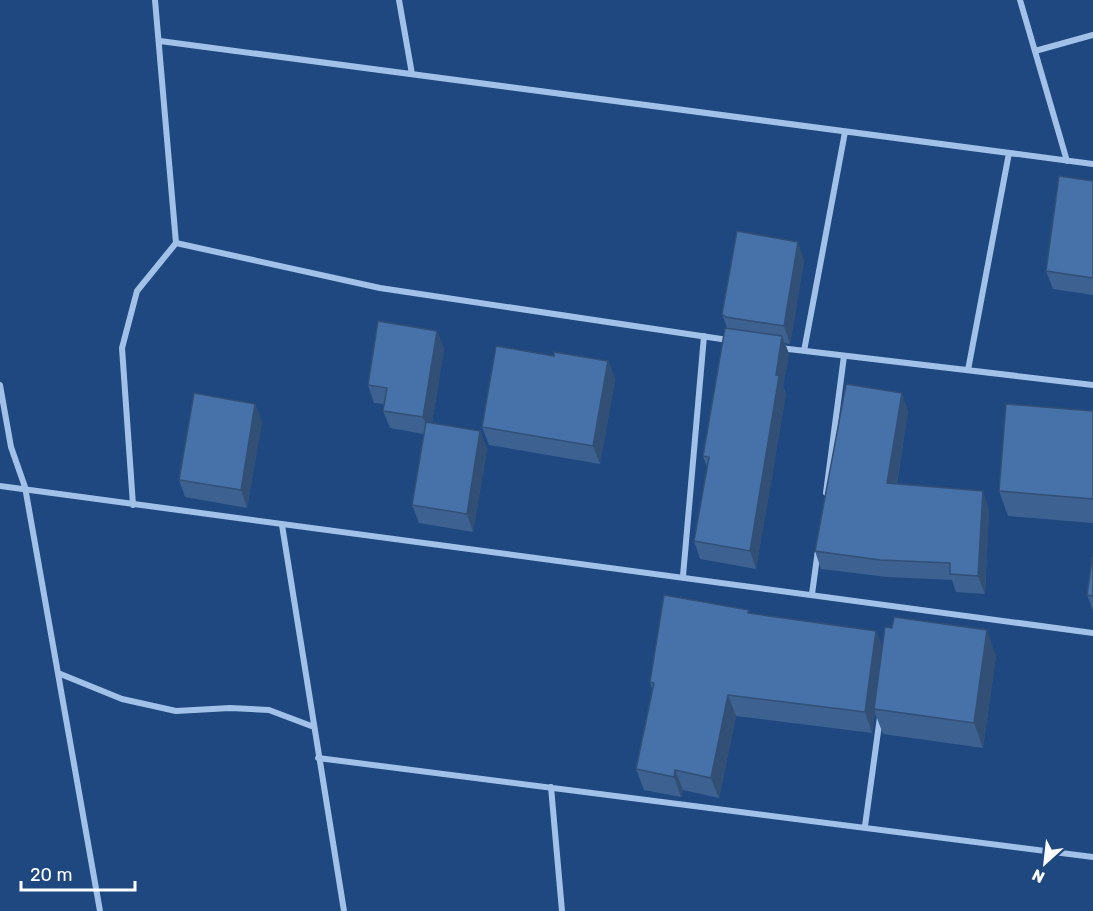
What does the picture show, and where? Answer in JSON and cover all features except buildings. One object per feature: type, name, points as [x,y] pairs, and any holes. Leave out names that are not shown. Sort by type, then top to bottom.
[{"type":"street","points":[[133,505],[122,348],[137,291],[176,243],[155,0]]},
{"type":"street","points":[[399,0],[412,74]]},
{"type":"street","points":[[1020,0],[1067,161]]},
{"type":"street","points":[[1035,51],[1093,35]]},
{"type":"street","points":[[160,41],[1093,164]]},
{"type":"street","points":[[804,351],[845,132]]},
{"type":"street","points":[[969,370],[1009,153]]},
{"type":"street","points":[[176,243],[380,288],[737,341]]},
{"type":"street","points":[[683,576],[704,336]]},
{"type":"street","points":[[771,346],[1093,385]]},
{"type":"street","points":[[825,503],[844,356]]},
{"type":"street","points":[[0,385],[11,447],[25,487],[100,911]]},
{"type":"street","points":[[0,486],[25,487],[133,505],[683,576],[1093,633]]},
{"type":"street","points":[[282,525],[344,911]]},
{"type":"street","points":[[812,594],[820,538]]},
{"type":"street","points":[[894,618],[896,606]]},
{"type":"street","points":[[58,674],[122,699],[176,711],[230,708],[269,710],[314,727]]},
{"type":"street","points":[[865,826],[881,711]]},
{"type":"street","points":[[318,758],[865,826],[1093,857]]},
{"type":"street","points":[[551,787],[562,911]]}]
